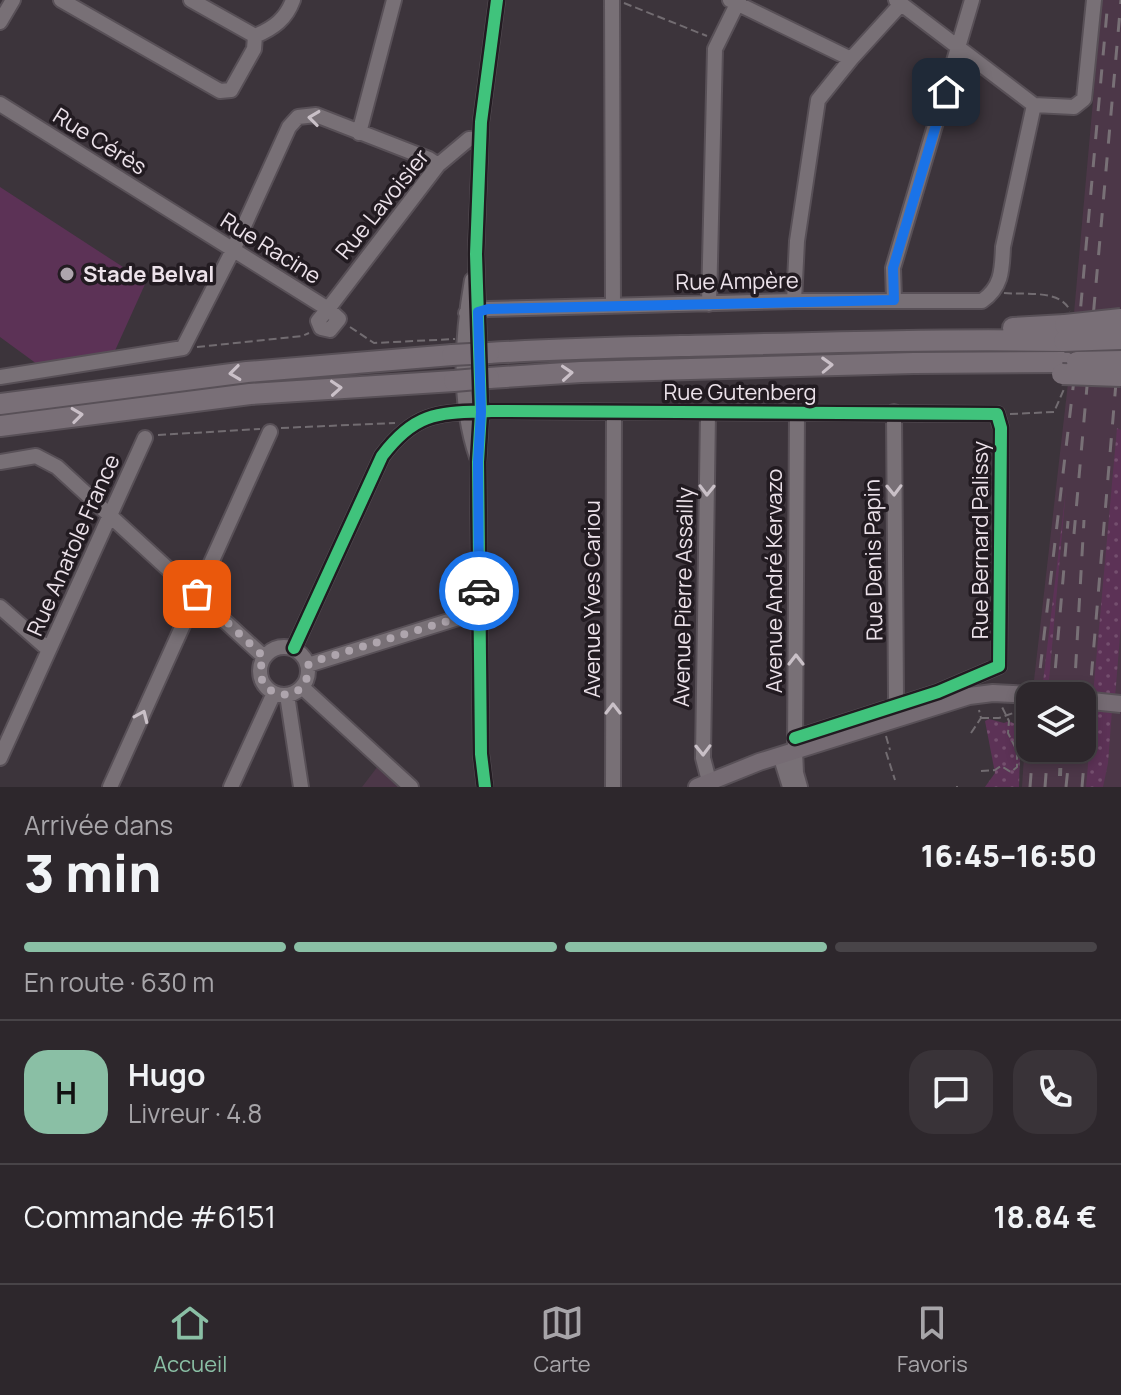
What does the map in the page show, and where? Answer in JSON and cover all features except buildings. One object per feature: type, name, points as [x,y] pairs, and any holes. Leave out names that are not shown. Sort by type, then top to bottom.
[{"type":"highway","points":[[1065,333],[1121,319]]},
{"type":"highway","points":[[0,404],[450,347],[489,353],[571,348],[987,339],[1011,328],[1121,339]]},
{"type":"highway","points":[[1064,368],[1121,361]]},
{"type":"highway","points":[[0,426],[250,394],[581,372],[1028,362],[1121,376]]},
{"type":"main road","points":[[703,784],[790,747],[969,696],[1016,694]]},
{"type":"main road","points":[[1096,701],[1121,704]]},
{"type":"street","points":[[0,22],[13,0]]},
{"type":"street","points":[[61,0],[220,91],[231,90],[262,33],[287,15],[293,0]]},
{"type":"street","points":[[191,0],[262,33]]},
{"type":"street","points":[[359,133],[394,0]]},
{"type":"street","points":[[485,787],[481,754],[478,462],[467,429],[474,412],[472,313],[481,122],[497,0]]},
{"type":"street","points":[[613,306],[614,0]]},
{"type":"street","points":[[894,300],[893,268],[972,0]]},
{"type":"street","points":[[794,301],[797,241],[818,100],[899,2],[1034,105],[1074,107],[1084,99],[1094,0]]},
{"type":"street","points":[[709,304],[715,49],[735,1],[851,59]]},
{"type":"street","name":"Rue Cérès","points":[[0,104],[177,215]]},
{"type":"street","name":"Rue Ampère","points":[[472,313],[488,309],[794,301],[982,301],[995,293],[1002,270],[1003,247],[1034,105]]},
{"type":"street","points":[[0,377],[183,348],[233,250],[289,127],[298,117],[316,115],[438,165]]},
{"type":"street","name":"Rue Lavoisier","points":[[321,328],[318,321],[333,314],[438,165],[469,139],[480,138]]},
{"type":"street","name":"Rue Racine","points":[[177,215],[333,314]]},
{"type":"street","name":"Avenue Yves Cariou","points":[[613,787],[614,412]]},
{"type":"street","name":"Avenue Pierre Assailly","points":[[703,784],[708,412]]},
{"type":"street","name":"Rue Denis Papin","points":[[894,412],[894,707]]},
{"type":"street","name":"Rue Gutenberg","points":[[294,648],[382,456],[397,436],[415,423],[439,413],[997,414]]},
{"type":"street","name":"Avenue André Kervazo","points":[[790,747],[797,413]]},
{"type":"street","name":"Rue Bernard Palissy","points":[[894,707],[999,666],[1001,428],[997,414]]},
{"type":"street","points":[[110,787],[270,432]]},
{"type":"street","name":"Rue Anatole France","points":[[0,758],[145,438]]},
{"type":"street","points":[[0,462],[36,456],[57,467],[264,657]]},
{"type":"street","points":[[0,607],[49,650]]},
{"type":"street","points":[[308,665],[479,614]]},
{"type":"street","points":[[231,787],[281,694],[302,687],[306,680],[308,665],[300,652],[294,648],[278,647],[264,657],[261,664],[262,681],[281,694],[301,787]]},
{"type":"street","points":[[302,687],[411,787]]},
{"type":"street","points":[[790,747],[894,707]]},
{"type":"street","points":[[790,747],[790,787]]},
{"type":"street","points":[[790,747],[800,787]]},
{"type":"path","points":[[614,0],[719,40]]},
{"type":"path","points":[[333,314],[374,343],[450,347]]},
{"type":"path","points":[[183,348],[302,336],[321,328]]},
{"type":"path","points":[[981,771],[995,770],[999,766],[1009,772],[1016,769],[1017,751],[1008,733],[1007,716],[1001,702]]},
{"type":"path","points":[[971,733],[981,718],[978,704]]},
{"type":"path","points":[[981,718],[1016,712]]},
{"type":"path","points":[[885,735],[890,750]]},
{"type":"path","points":[[886,752],[895,780]]},
{"type":"path","points":[[1060,776],[1061,762]]},
{"type":"shaded area","points":[[1102,0],[1121,0],[1121,310],[1074,313]]},
{"type":"shaded area","name":"Stade Belval","points":[[0,187],[146,282],[113,355],[37,364],[0,337]]},
{"type":"shaded area","points":[[1068,383],[1121,385],[1121,787],[1022,787],[1024,762],[1096,762],[1096,682],[1034,682]]},
{"type":"shaded area","points":[[1117,428],[1121,430],[1121,624],[1115,697],[1096,695],[1094,682]]},
{"type":"shaded area","points":[[1066,489],[1049,682],[1043,682]]},
{"type":"shaded area","points":[[1096,710],[1112,710],[1103,787],[1086,787],[1088,762],[1096,762]]},
{"type":"shaded area","points":[[985,721],[1009,721],[1016,724],[1019,787],[985,787],[995,773]]},
{"type":"shaded area","points":[[378,766],[401,787],[362,787]]},
{"type":"railway","points":[[1039,682],[1075,371],[1108,0]]},
{"type":"railway","points":[[1074,534],[1121,0]]},
{"type":"railway","points":[[1082,787],[1121,323]]},
{"type":"railway","points":[[1075,682],[1084,520]]},
{"type":"railway","points":[[1054,682],[1068,521]]},
{"type":"railway","points":[[1030,787],[1032,762]]},
{"type":"railway","points":[[1045,787],[1047,762]]},
{"type":"railway","points":[[1066,787],[1069,762]]},
{"type":"cycle path","points":[[485,787],[481,754],[478,462],[481,412],[476,254],[481,122],[497,0]]},
{"type":"cycle path","points":[[294,648],[382,456],[406,430],[430,417],[491,411],[997,414],[1001,428],[999,666],[938,692],[795,738]]},
{"type":"way so far","points":[[197,594],[264,657],[260,673],[267,688],[274,693],[287,695],[302,687],[308,665],[312,662],[479,614],[479,591]]},
{"type":"place","name":"Stade Belval","points":[[67,274]]},
{"type":"route","points":[[479,591],[478,462],[481,412],[478,312],[488,309],[582,306],[894,300],[893,268],[946,92]]}]
